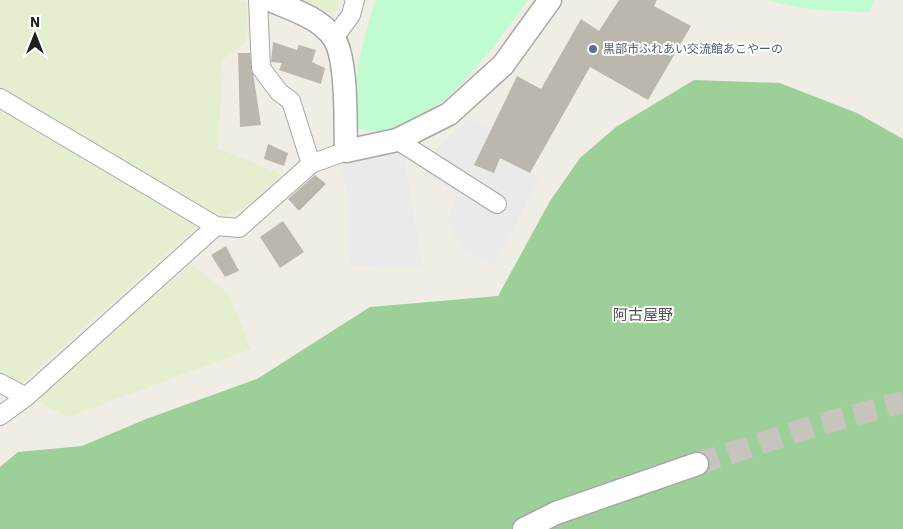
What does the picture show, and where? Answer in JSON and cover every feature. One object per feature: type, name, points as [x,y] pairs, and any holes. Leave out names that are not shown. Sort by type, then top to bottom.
[{"type":"street","points":[[258,0],[262,68],[279,92],[291,101],[312,164]]},
{"type":"street","points":[[270,0],[319,23],[334,38],[343,67],[346,152]]},
{"type":"street","points":[[334,38],[351,15],[355,0]]},
{"type":"street","points":[[0,98],[216,226],[239,228],[312,164],[346,152],[397,140],[449,114],[503,65],[550,0]]},
{"type":"street","points":[[397,140],[497,204]]},
{"type":"street","points":[[0,416],[26,397],[216,226]]},
{"type":"street","points":[[0,383],[26,397]]},
{"type":"street","points":[[524,529],[556,513],[697,464]]},
{"type":"green space","points":[[0,0],[238,0],[247,4],[246,42],[221,61],[222,78],[218,148],[281,174],[247,207],[222,217],[178,193],[0,87]]},
{"type":"green space","points":[[305,0],[340,0],[337,10],[329,13]]},
{"type":"green space","points":[[375,0],[528,0],[477,67],[456,89],[434,108],[410,122],[385,130],[359,129],[356,113],[355,96],[358,64]]},
{"type":"green space","points":[[764,0],[874,0],[869,12],[813,10]]},
{"type":"green space","points":[[694,80],[780,83],[857,113],[903,139],[903,529],[0,529],[0,467],[18,452],[82,446],[146,419],[257,379],[370,307],[498,296],[550,201],[580,158],[616,127]]},
{"type":"green space","points":[[0,107],[200,224],[21,384],[0,372]]},
{"type":"green space","points":[[191,264],[229,294],[251,349],[68,417],[34,400]]},
{"type":"shaded area","points":[[470,118],[491,128],[474,165],[494,173],[500,158],[541,177],[494,265],[464,251],[447,222],[457,193],[421,172],[432,153]]},
{"type":"shaded area","points":[[403,151],[423,268],[349,266],[347,188],[337,164]]},
{"type":"building","points":[[619,0],[657,0],[654,6],[691,26],[648,100],[590,67],[530,173],[500,158],[494,173],[474,165],[517,76],[541,89],[581,19],[599,31]]},
{"type":"building","points":[[273,42],[297,50],[299,45],[316,50],[312,62],[325,68],[321,84],[279,70],[282,63],[271,62]]},
{"type":"building","points":[[238,53],[250,53],[261,125],[240,127]]},
{"type":"building","points":[[268,144],[288,153],[284,166],[264,159]]},
{"type":"building","points":[[315,175],[326,184],[299,211],[288,199]]},
{"type":"building","points":[[283,221],[304,252],[280,268],[260,237]]},
{"type":"building","points":[[226,246],[239,271],[225,277],[211,255]]},
{"type":"tunnel","points":[[697,464],[814,426],[903,402]]},
{"type":"place","name":"黒部市ふれあい交流館あこやーの","points":[[593,49]]},
{"type":"district","name":"阿古屋野","points":[[643,315]]}]
